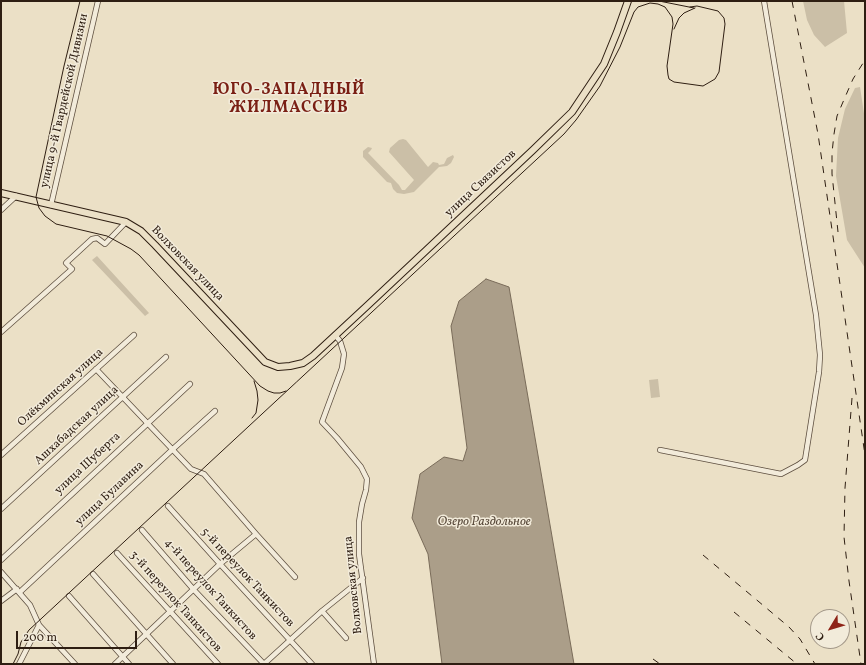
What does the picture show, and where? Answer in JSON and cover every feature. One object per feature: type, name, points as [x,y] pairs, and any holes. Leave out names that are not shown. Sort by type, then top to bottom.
[{"type":"main road","name":"улица Связистов","points":[[313,356],[572,112],[604,64],[628,1]]},
{"type":"main road","name":"Волховская улица","points":[[1,193],[115,218],[126,222],[141,231],[155,245],[265,362],[278,367],[290,366],[303,363],[313,356]]},
{"type":"street","name":"улица 9-й Гвардейской Дивизии","points":[[51,205],[98,1]]},
{"type":"street","points":[[660,450],[782,474],[806,460],[819,372],[816,315],[764,1]]},
{"type":"street","points":[[1,210],[16,196]]},
{"type":"street","points":[[1,332],[72,268],[66,263],[92,239],[97,238],[105,244],[126,222]]},
{"type":"street","name":"Олёкминская улица","points":[[1,455],[134,335]]},
{"type":"street","name":"Волховская улица","points":[[335,335],[340,341],[344,354],[342,368],[322,422],[361,467],[367,479],[359,522],[359,554],[374,664]]},
{"type":"street","name":"Ашхабадская улица","points":[[1,509],[166,357]]},
{"type":"street","points":[[96,369],[192,469],[204,474],[295,577]]},
{"type":"street","name":"улица Шуберта","points":[[1,560],[147,422],[190,384]]},
{"type":"street","name":"улица Булавина","points":[[1,601],[18,591],[215,411]]},
{"type":"street","name":"5-й переулок Танкистов","points":[[168,506],[312,664]]},
{"type":"street","name":"4-й переулок Танкистов","points":[[142,530],[194,590],[264,664]]},
{"type":"street","points":[[115,664],[220,564],[256,534]]},
{"type":"street","name":"3-й переулок Танкистов","points":[[116,553],[218,664]]},
{"type":"street","points":[[1,572],[30,605],[39,625],[49,634],[61,650],[75,664]]},
{"type":"street","points":[[93,574],[173,664]]},
{"type":"street","points":[[264,664],[322,611],[363,578]]},
{"type":"street","points":[[69,596],[129,664]]},
{"type":"street","points":[[322,611],[346,638]]},
{"type":"street","points":[[19,664],[39,625]]},
{"type":"shaded area","points":[[803,1],[844,1],[847,33],[825,47],[814,35],[807,20]]},
{"type":"shaded area","points":[[860,87],[865,120],[865,268],[847,240],[836,176],[838,138],[845,109],[855,88]]},
{"type":"shaded area","points":[[399,140],[406,140],[428,167],[433,162],[438,163],[439,165],[444,164],[447,158],[453,155],[454,157],[451,163],[447,166],[439,167],[414,192],[404,194],[397,193],[393,189],[391,183],[387,182],[363,157],[363,151],[368,147],[372,148],[368,153],[402,190],[405,190],[414,180],[389,152],[390,148]]},
{"type":"shaded area","points":[[97,256],[149,313],[145,316],[92,260]]},
{"type":"shaded area","points":[[658,379],[660,397],[651,398],[649,380]]},
{"type":"water","name":"Озеро Раздольное","points":[[486,279],[509,287],[574,664],[442,664],[428,554],[412,518],[420,474],[444,457],[463,461],[467,448],[451,326],[459,301]]},
{"type":"tram line","points":[[80,1],[64,66],[36,197],[39,208],[45,216],[56,224],[107,236],[131,249],[139,255],[260,386],[274,393],[286,391]]},
{"type":"tram line","points":[[659,1],[694,8]]},
{"type":"tram line","points":[[13,664],[18,654],[21,642],[29,630],[564,134],[600,86],[620,47],[634,12],[638,7],[650,3],[658,4],[665,7],[672,17],[673,24],[667,66],[669,79],[674,82],[703,86],[715,79],[719,72],[725,24],[724,18],[718,11],[697,6],[690,7]]},
{"type":"tram line","points":[[674,29],[679,18],[684,13],[695,8]]},
{"type":"tram line","points":[[252,418],[256,413],[258,400],[254,381]]},
{"type":"railway","points":[[792,1],[818,134],[865,455]]},
{"type":"railway","points":[[838,232],[832,174],[834,134],[837,116],[853,79],[865,60]]},
{"type":"railway","points":[[852,398],[845,488],[844,537],[861,664]]},
{"type":"railway","points":[[703,555],[789,627],[800,639],[815,664]]},
{"type":"railway","points":[[734,612],[797,664]]},
{"type":"railway","points":[[653,659],[660,664]]},
{"type":"district","name":"ЮГО-ЗАПАДНЫЙ ЖИЛМАССИВ","points":[[289,100]]}]
